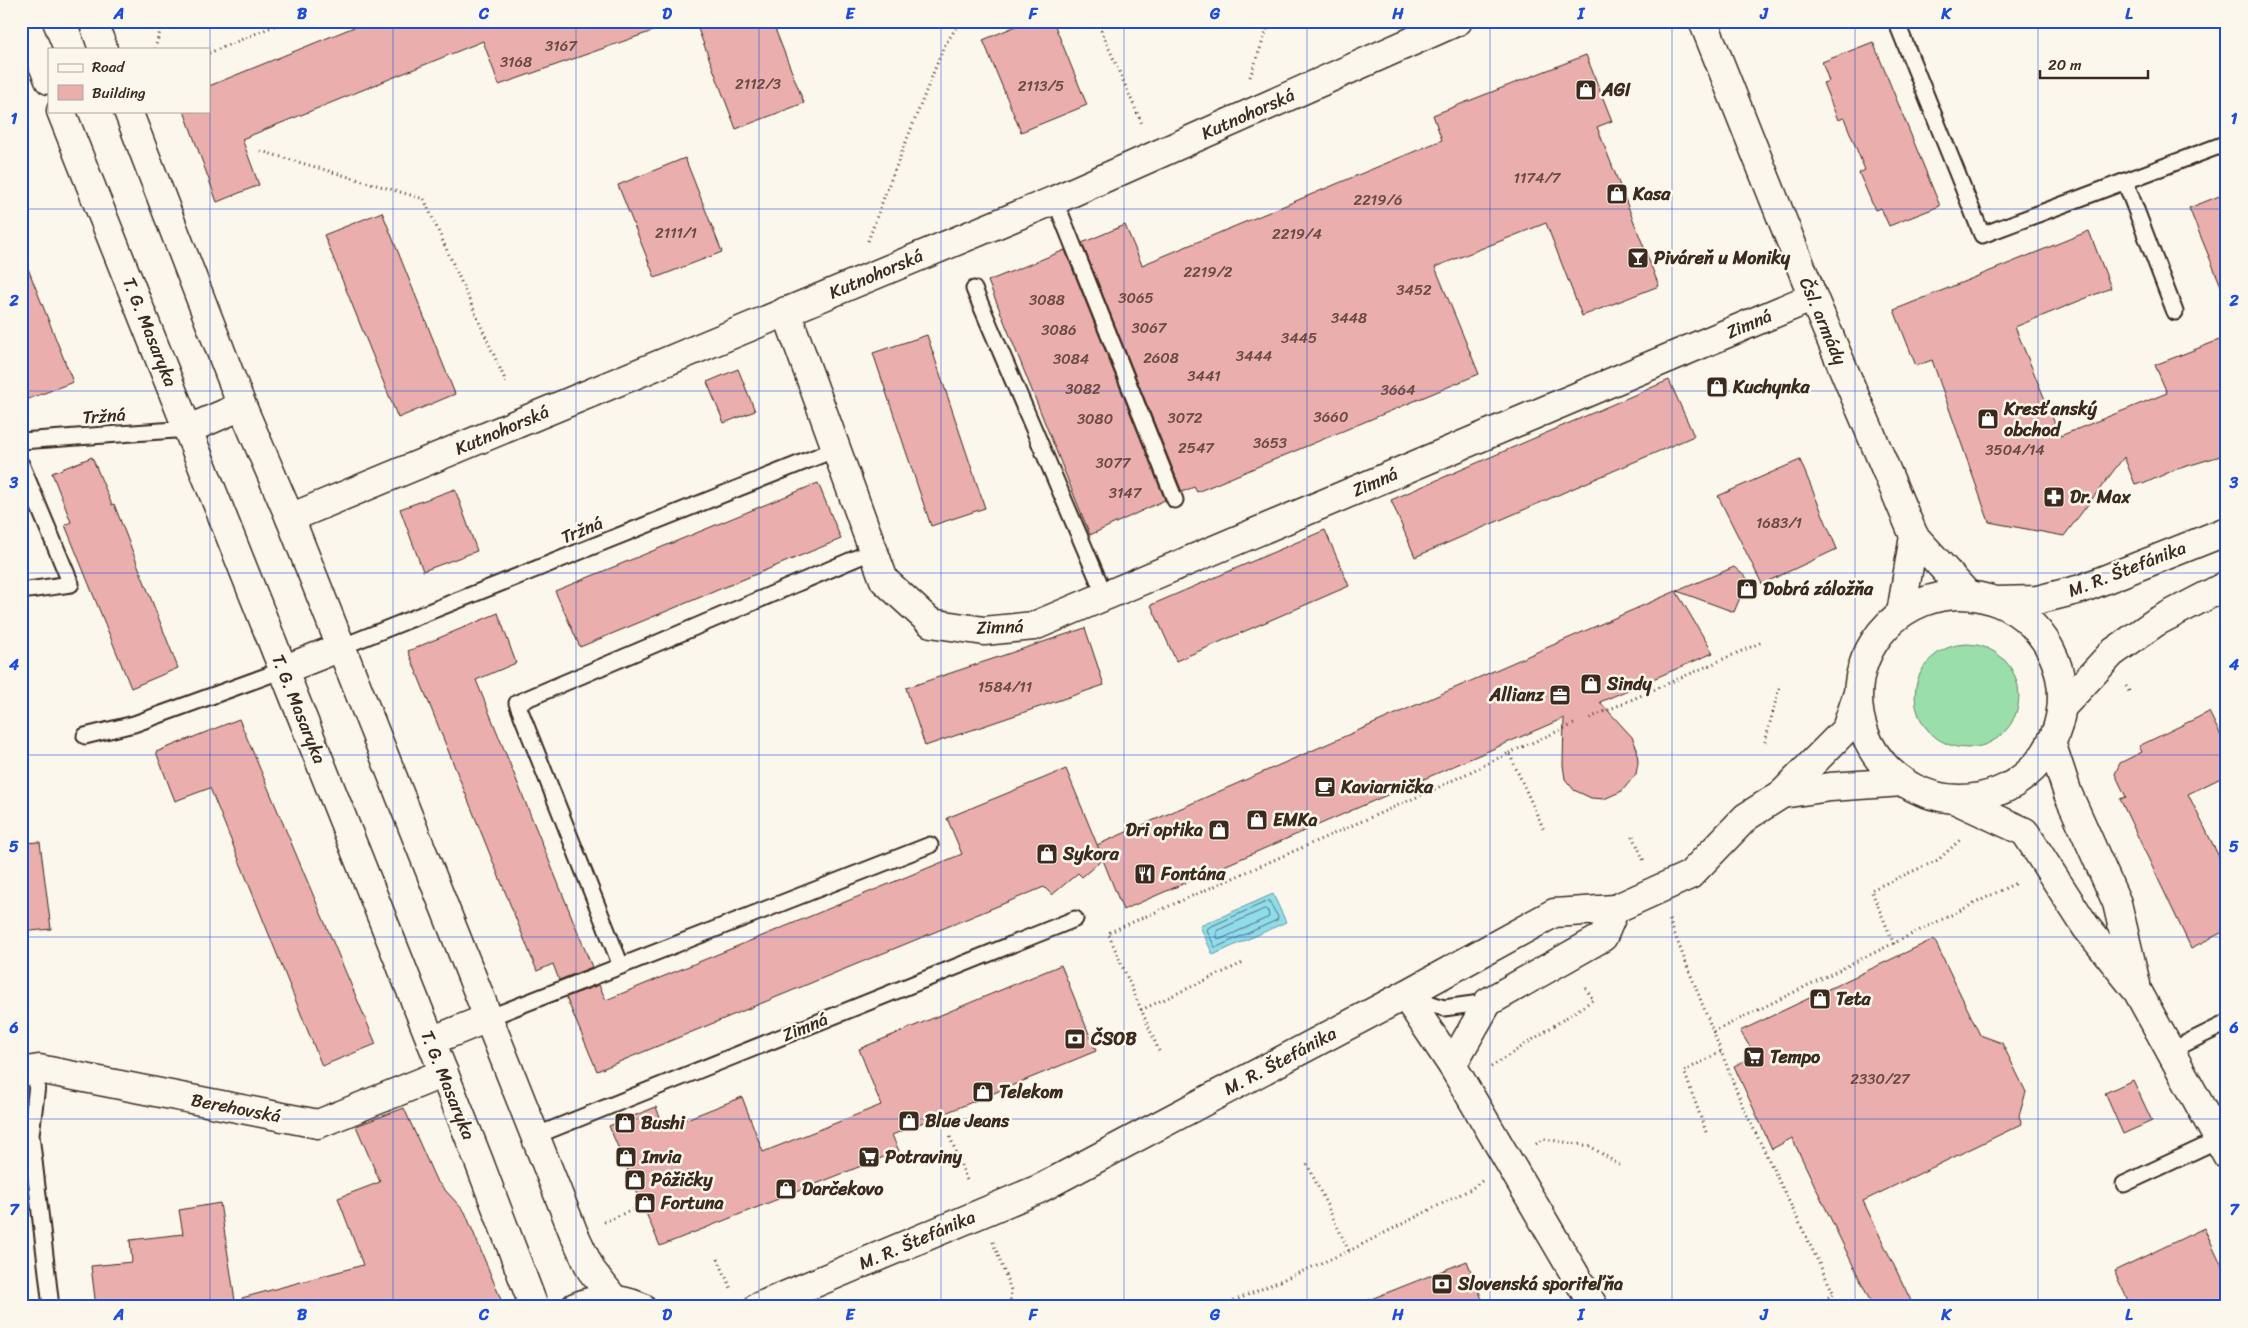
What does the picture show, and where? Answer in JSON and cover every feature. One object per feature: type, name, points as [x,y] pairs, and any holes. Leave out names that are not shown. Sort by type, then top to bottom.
[{"type":"street","points":[[25,21],[48,78]]},
{"type":"street","points":[[93,21],[103,48]]},
{"type":"street","name":"Kutnohorská","points":[[290,518],[1055,200],[1458,21]]},
{"type":"street","name":"Čsl. armády","points":[[1703,21],[1813,297],[1914,536]]},
{"type":"street","name":"T. G. Masaryka","points":[[61,112],[444,1073],[534,1307]]},
{"type":"street","points":[[128,112],[242,406],[290,518],[574,1234],[591,1270],[613,1298]]},
{"type":"street","name":"Zimná","points":[[873,551],[884,580],[931,623],[984,631],[1034,626],[1813,297]]},
{"type":"street","points":[[786,311],[873,551]]},
{"type":"street","points":[[189,429],[242,406]]},
{"type":"street","name":"M. R. Štefánika","points":[[1996,601],[2037,600],[2081,589],[2227,531]]},
{"type":"street","points":[[1914,536],[1967,594]]},
{"type":"street","points":[[1902,613],[1914,536]]},
{"type":"street","points":[[2062,708],[2112,654],[2156,622],[2227,585]]},
{"type":"street","points":[[1782,794],[1846,729],[1858,696],[1862,666],[1871,645],[1884,627],[1902,613],[1923,601],[1951,594],[1967,594],[1996,601],[2016,611],[2039,631],[2051,650],[2062,685],[2062,708],[2048,749],[2030,772],[1994,794],[1968,799],[1954,799],[1927,794],[1903,782],[1888,770],[1875,754],[1862,726],[1858,696]]},
{"type":"street","points":[[283,670],[341,647]]},
{"type":"street","points":[[2051,742],[2068,794],[2117,903],[2138,992]]},
{"type":"street","points":[[1782,794],[1830,787],[1903,782]]},
{"type":"street","name":"M. R. Štefánika","points":[[758,1307],[1039,1189],[1405,995],[1554,913],[1615,909],[1690,875],[1746,817],[1782,794]]},
{"type":"street","points":[[1954,799],[2025,832],[2086,927],[2138,992],[2223,1147]]},
{"type":"street","points":[[1458,1074],[1488,1002],[1603,937],[1615,909]]},
{"type":"street","points":[[1405,995],[1458,1074],[1594,1307]]},
{"type":"street","points":[[431,1041],[488,1018]]},
{"type":"street","name":"Berehovská","points":[[30,1070],[318,1124],[444,1073]]},
{"type":"street","points":[[575,1307],[590,1300],[613,1298],[640,1307]]},
{"type":"lane","points":[[1896,21],[1982,235],[2227,143]]},
{"type":"lane","points":[[2125,181],[2175,312]]},
{"type":"lane","points":[[1055,200],[1175,500]]},
{"type":"lane","points":[[974,289],[1105,596]]},
{"type":"lane","name":"Tržná","points":[[21,441],[189,429]]},
{"type":"lane","name":"Tržná","points":[[341,647],[836,449]]},
{"type":"lane","points":[[21,464],[71,584],[21,591]]},
{"type":"lane","points":[[621,966],[517,703],[873,551]]},
{"type":"lane","points":[[85,736],[134,724],[283,670]]},
{"type":"lane","points":[[488,1018],[930,845]]},
{"type":"lane","name":"Zimná","points":[[535,1136],[1075,919]]},
{"type":"lane","points":[[1405,995],[1444,1008],[1488,1002]]},
{"type":"lane","points":[[2170,1051],[2227,1023]]},
{"type":"lane","points":[[30,1070],[26,1135],[51,1307]]},
{"type":"lane","points":[[2124,1184],[2223,1147]]},
{"type":"path","points":[[155,48],[163,21]]},
{"type":"path","points":[[210,53],[286,21]]},
{"type":"path","points":[[868,241],[944,46],[961,21]]},
{"type":"path","points":[[1097,21],[1142,124]]},
{"type":"path","points":[[1249,78],[1270,21]]},
{"type":"path","points":[[261,151],[424,199],[507,384]]},
{"type":"path","points":[[1590,718],[1762,642]]},
{"type":"path","points":[[1765,742],[1780,684]]},
{"type":"path","points":[[1159,1051],[1108,933],[1435,789],[1574,724]]},
{"type":"path","points":[[1509,753],[1544,830]]},
{"type":"path","points":[[1894,944],[1871,890],[1938,860],[1967,834]]},
{"type":"path","points":[[1633,836],[1648,870]]},
{"type":"path","points":[[1713,1032],[2022,880]]},
{"type":"path","points":[[1667,915],[1743,1107],[1834,1294],[1812,1307]]},
{"type":"path","points":[[1141,1010],[1244,962]]},
{"type":"path","points":[[1458,1074],[1508,1057],[1593,1000]]},
{"type":"path","points":[[1706,1132],[1684,1071],[1721,1052]]},
{"type":"path","points":[[950,1137],[969,1185]]},
{"type":"path","points":[[1530,1148],[1544,1140],[1590,1146],[1621,1166]]},
{"type":"path","points":[[1307,1164],[1349,1251]]},
{"type":"path","points":[[1220,1307],[1349,1251],[1471,1189],[1490,1174]]},
{"type":"path","points":[[602,1223],[632,1210]]},
{"type":"path","points":[[990,1235],[1011,1290],[1010,1307]]},
{"type":"path","points":[[718,1259],[733,1293]]},
{"type":"green space","points":[[1967,644],[1987,648],[1996,652],[2004,659],[2011,667],[2015,676],[2019,696],[2015,716],[2011,725],[2004,733],[1996,740],[1987,744],[1967,748],[1947,744],[1938,740],[1930,733],[1923,725],[1919,716],[1915,696],[1919,676],[1923,667],[1930,659],[1938,652],[1947,648]]},
{"type":"water","points":[[1273,894],[1286,922],[1213,955],[1200,926]]},
{"type":"building","points":[[369,21],[561,21],[563,28],[581,21],[666,21],[667,26],[499,85],[483,41],[242,139],[259,185],[217,202],[184,112],[210,112],[210,86]]},
{"type":"building","points":[[695,21],[772,21],[804,103],[736,129]]},
{"type":"building","points":[[1028,21],[1053,21],[1087,105],[1021,132],[983,40]]},
{"type":"building","points":[[1873,42],[1940,206],[1889,226],[1881,208],[1875,210],[1859,173],[1865,170],[1844,118],[1838,120],[1823,83],[1829,81],[1822,62]]},
{"type":"building","points":[[1586,55],[1612,121],[1597,127],[1659,286],[1582,316],[1546,223],[1435,267],[1479,374],[1197,492],[1194,487],[1182,492],[1082,243],[1125,225],[1142,265],[1442,140],[1433,115]]},
{"type":"building","points":[[685,158],[722,252],[655,278],[618,185]]},
{"type":"building","points":[[2227,193],[2227,298],[2226,298],[2189,208]]},
{"type":"building","points":[[382,212],[455,394],[398,418],[324,235]]},
{"type":"building","points":[[2089,231],[2111,288],[2015,327],[2060,436],[2167,393],[2155,365],[2227,337],[2227,454],[2174,470],[2143,484],[2142,482],[2135,484],[2124,457],[2064,536],[1989,522],[1932,360],[1916,366],[1894,310]]},
{"type":"building","points":[[1065,250],[1165,500],[1090,535],[988,281]]},
{"type":"building","points":[[21,256],[23,256],[73,382],[21,402]]},
{"type":"building","points":[[927,335],[985,508],[931,526],[873,353]]},
{"type":"building","points":[[738,369],[755,411],[724,423],[707,382]]},
{"type":"building","points":[[1669,380],[1694,436],[1415,557],[1391,500]]},
{"type":"building","points":[[92,457],[112,505],[114,504],[178,668],[131,688],[65,525],[71,522],[52,473]]},
{"type":"building","points":[[1800,460],[1837,549],[1762,584],[1718,496]]},
{"type":"building","points":[[818,483],[841,539],[580,647],[555,591]]},
{"type":"building","points":[[455,489],[477,551],[423,571],[400,509]]},
{"type":"building","points":[[1325,530],[1349,586],[1176,661],[1151,605]]},
{"type":"building","points":[[1734,567],[1748,579],[1734,612],[1677,591]]},
{"type":"building","points":[[1676,591],[1713,653],[1600,702],[1632,737],[1637,749],[1638,763],[1636,774],[1622,791],[1604,799],[1591,798],[1574,790],[1565,779],[1563,765],[1564,718],[1123,910],[1097,845]]},
{"type":"building","points":[[498,613],[516,663],[476,680],[592,967],[559,980],[553,964],[537,971],[408,651]]},
{"type":"building","points":[[1085,628],[1104,685],[925,746],[906,688]]},
{"type":"building","points":[[2209,712],[2227,748],[2227,775],[2188,794],[2227,873],[2227,930],[2191,948],[2120,799],[2126,797],[2115,774],[2120,763],[2142,752],[2139,746]]},
{"type":"building","points":[[239,719],[376,1044],[322,1066],[210,788],[175,801],[156,752]]},
{"type":"building","points":[[1066,769],[1103,859],[1082,877],[1078,873],[1052,895],[1044,887],[597,1071],[566,997],[599,985],[606,1000],[962,854],[947,818]]},
{"type":"building","points":[[40,842],[51,929],[21,932],[21,843]]},
{"type":"building","points":[[1934,939],[1980,1035],[2002,1043],[2026,1092],[2019,1116],[2022,1124],[1863,1201],[1914,1307],[1873,1307],[1792,1138],[1772,1149],[1734,1066],[1755,1055],[1740,1031]]},
{"type":"building","points":[[1061,965],[1096,1051],[892,1135],[899,1151],[660,1246],[609,1126],[656,1107],[664,1128],[742,1097],[763,1152],[881,1105],[859,1049]]},
{"type":"building","points":[[2133,1080],[2152,1121],[2123,1134],[2105,1093]]},
{"type":"building","points":[[404,1108],[436,1180],[465,1212],[504,1307],[243,1307],[242,1298],[363,1265],[338,1198],[380,1182],[356,1126]]},
{"type":"building","points":[[220,1203],[236,1307],[96,1307],[91,1266],[132,1262],[130,1240],[183,1234],[179,1210]]},
{"type":"building","points":[[2204,1228],[2227,1276],[2227,1307],[2131,1307],[2114,1271]]},
{"type":"building","name":"Slovenská sporiteľňa","points":[[1467,1261],[1485,1307],[1357,1307],[1356,1305]]},
{"type":"place","name":"AGI","points":[[1586,90]]},
{"type":"place","name":"Kasa","points":[[1617,194]]},
{"type":"place","name":"Piváreň u Moniky","points":[[1638,258]]},
{"type":"place","name":"Kuchynka","points":[[1717,387]]},
{"type":"place","name":"Kresťanský obchod","points":[[1988,419]]},
{"type":"place","name":"Dr. Max","points":[[2054,497]]},
{"type":"place","name":"Dobrá záložňa","points":[[1747,589]]},
{"type":"place","name":"Sindy","points":[[1591,684]]},
{"type":"place","name":"Allianz","points":[[1560,695]]},
{"type":"place","name":"Kaviarnička","points":[[1325,787]]},
{"type":"place","name":"EMKa","points":[[1257,820]]},
{"type":"place","name":"Dri optika","points":[[1219,830]]},
{"type":"place","name":"Sykora","points":[[1047,854]]},
{"type":"place","name":"Fontána","points":[[1145,874]]},
{"type":"place","name":"Teta","points":[[1820,999]]},
{"type":"place","name":"ČSOB","points":[[1075,1039]]},
{"type":"place","name":"Tempo","points":[[1754,1057]]},
{"type":"place","name":"Telekom","points":[[983,1092]]},
{"type":"place","name":"Blue Jeans","points":[[909,1121]]},
{"type":"place","name":"Bushi","points":[[625,1123]]},
{"type":"place","name":"Invia","points":[[626,1157]]},
{"type":"place","name":"Potraviny","points":[[869,1157]]},
{"type":"place","name":"Pôžičky","points":[[635,1180]]},
{"type":"place","name":"Darčekovo","points":[[786,1189]]},
{"type":"place","name":"Fortuna","points":[[645,1203]]},
{"type":"place","name":"Slovenská sporiteľňa","points":[[1442,1284]]}]
